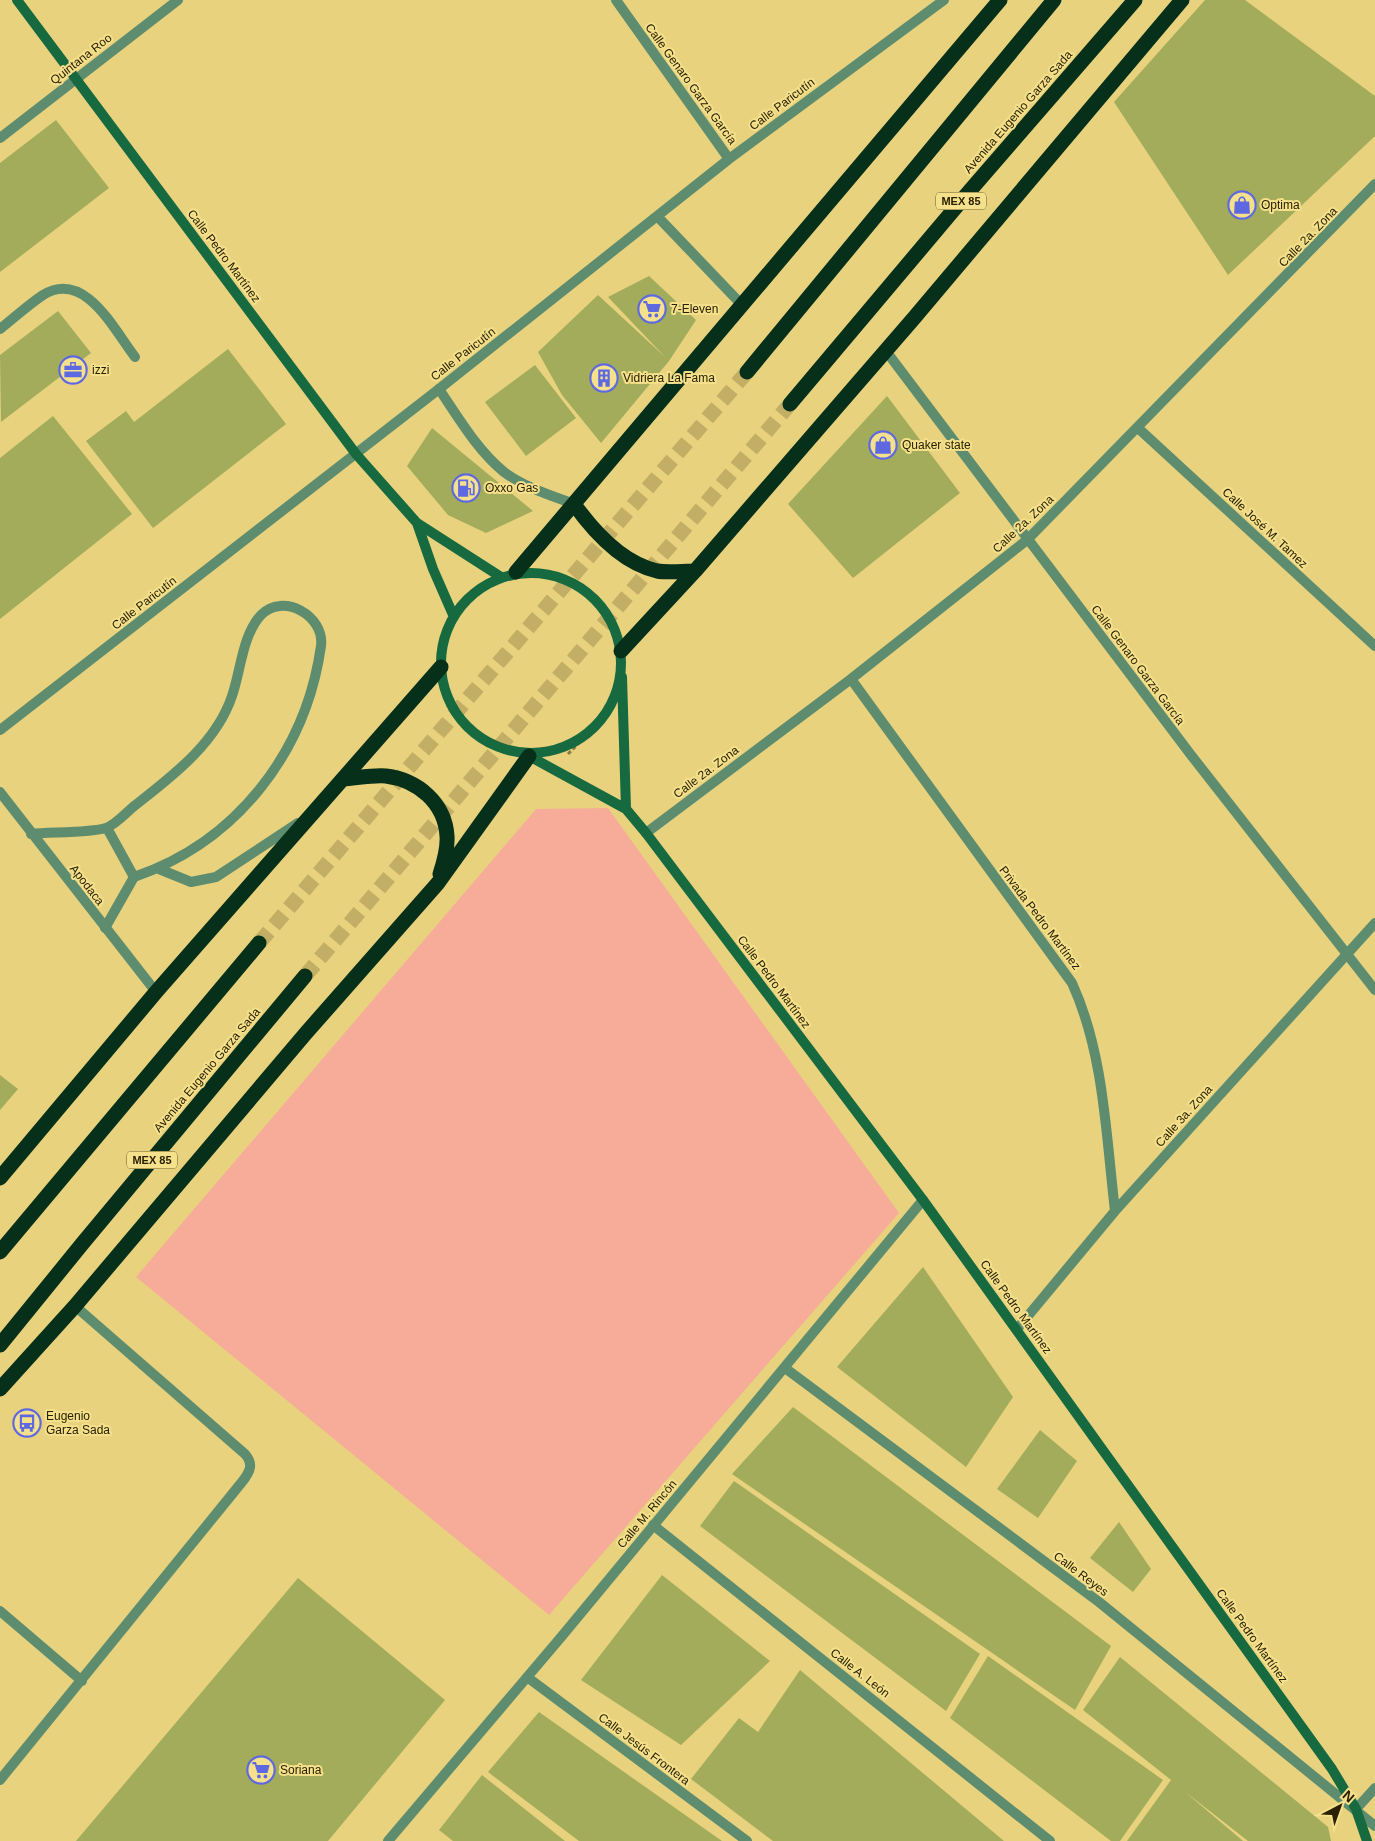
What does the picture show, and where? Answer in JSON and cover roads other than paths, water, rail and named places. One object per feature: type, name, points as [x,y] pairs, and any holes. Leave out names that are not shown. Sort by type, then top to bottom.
[{"type":"highway","points":[[516,572],[1000,0]]},
{"type":"highway","points":[[747,372],[1054,0]]},
{"type":"highway","name":"Avenida Eugenio Garza Sada","points":[[790,404],[966,194],[1135,0]]},
{"type":"highway","points":[[621,651],[695,571],[886,351],[1182,0]]},
{"type":"highway","points":[[574,504],[590,526],[627,559],[658,571],[695,571]]},
{"type":"highway","points":[[0,1178],[156,992],[441,667]]},
{"type":"highway","points":[[0,1389],[75,1306],[306,1033],[438,883],[529,756]]},
{"type":"highway","points":[[343,779],[386,776],[415,785],[431,798],[445,822],[447,836],[446,852],[438,883]]},
{"type":"highway","points":[[0,1252],[259,943]]},
{"type":"highway","name":"Avenida Eugenio Garza Sada","points":[[0,1345],[305,976]]},
{"type":"street","name":"Calle Pedro Martínez","points":[[17,0],[356,454],[417,523],[501,577]]},
{"type":"street","name":"Quintana Roo","points":[[0,138],[178,0]]},
{"type":"street","name":"Calle Genaro Garza García","points":[[616,0],[729,159]]},
{"type":"street","name":"Calle Paricutín","points":[[0,730],[439,389],[729,159],[944,0]]},
{"type":"street","name":"Calle 2a. Zona","points":[[646,833],[851,679],[1027,540],[1375,184]]},
{"type":"street","points":[[657,216],[742,305]]},
{"type":"street","points":[[0,329],[44,294],[61,288],[77,290],[93,300],[135,357]]},
{"type":"street","name":"Calle Genaro Garza García","points":[[886,351],[1027,540],[1375,990]]},
{"type":"street","points":[[439,389],[474,439],[504,471],[536,490],[574,504]]},
{"type":"street","name":"Calle José M. Tamez","points":[[1138,428],[1375,646]]},
{"type":"street","name":"Calle Pedro Martínez","points":[[417,523],[433,568],[454,617]]},
{"type":"street","name":"Calle Pedro Martínez","points":[[516,572],[501,577],[473,592],[454,617],[444,639],[441,667],[446,692],[458,715],[475,733],[497,746],[529,756],[626,809],[646,833],[1017,1329],[1332,1769],[1356,1809],[1375,1826]]},
{"type":"street","points":[[516,572],[551,574],[580,586],[600,605],[615,627],[621,651],[626,809]]},
{"type":"street","points":[[31,834],[107,828],[182,766],[213,733],[232,697],[246,643],[261,615],[270,608],[282,606],[293,607],[309,615],[318,628],[322,640],[317,673],[307,704],[288,745],[264,784],[241,812],[221,831],[159,869],[134,877],[105,928]]},
{"type":"street","points":[[529,756],[564,747],[589,733],[608,712],[622,671]]},
{"type":"street","name":"Privada Pedro Martínez","points":[[851,679],[1072,983],[1082,1005],[1091,1035],[1115,1210]]},
{"type":"street","name":"Apodaca","points":[[0,792],[156,992]]},
{"type":"street","points":[[159,869],[182,880],[191,882],[216,877],[257,852],[313,813]]},
{"type":"street","points":[[107,828],[134,877]]},
{"type":"street","name":"Calle 3a. Zona","points":[[1017,1329],[1115,1210],[1375,923]]},
{"type":"street","name":"Calle M. Rincón","points":[[388,1841],[785,1368],[922,1200]]},
{"type":"street","points":[[0,1780],[236,1490],[251,1467],[250,1460],[245,1454],[75,1306]]},
{"type":"street","name":"Calle Reyes","points":[[785,1368],[1099,1602],[1356,1809]]},
{"type":"street","name":"Calle A. León","points":[[653,1526],[1050,1841]]},
{"type":"street","points":[[0,1611],[82,1680]]},
{"type":"street","name":"Calle Jesús Frontera","points":[[527,1677],[747,1841]]},
{"type":"street","points":[[1366,1841],[1356,1809],[1375,1788]]},
{"type":"tunnel","points":[[259,943],[747,372]]},
{"type":"tunnel","points":[[305,976],[790,404]]},
{"type":"place","name":"Optima","points":[[1242,205]]},
{"type":"place","name":"7-Eleven","points":[[652,309]]},
{"type":"place","name":"izzi","points":[[73,370]]},
{"type":"place","name":"Vidriera La Fama","points":[[604,378]]},
{"type":"place","name":"Quaker state","points":[[883,445]]},
{"type":"place","name":"Oxxo Gas","points":[[466,488]]},
{"type":"place","name":"Eugenio Garza Sada","points":[[27,1423]]},
{"type":"place","name":"Soriana","points":[[261,1770]]}]
